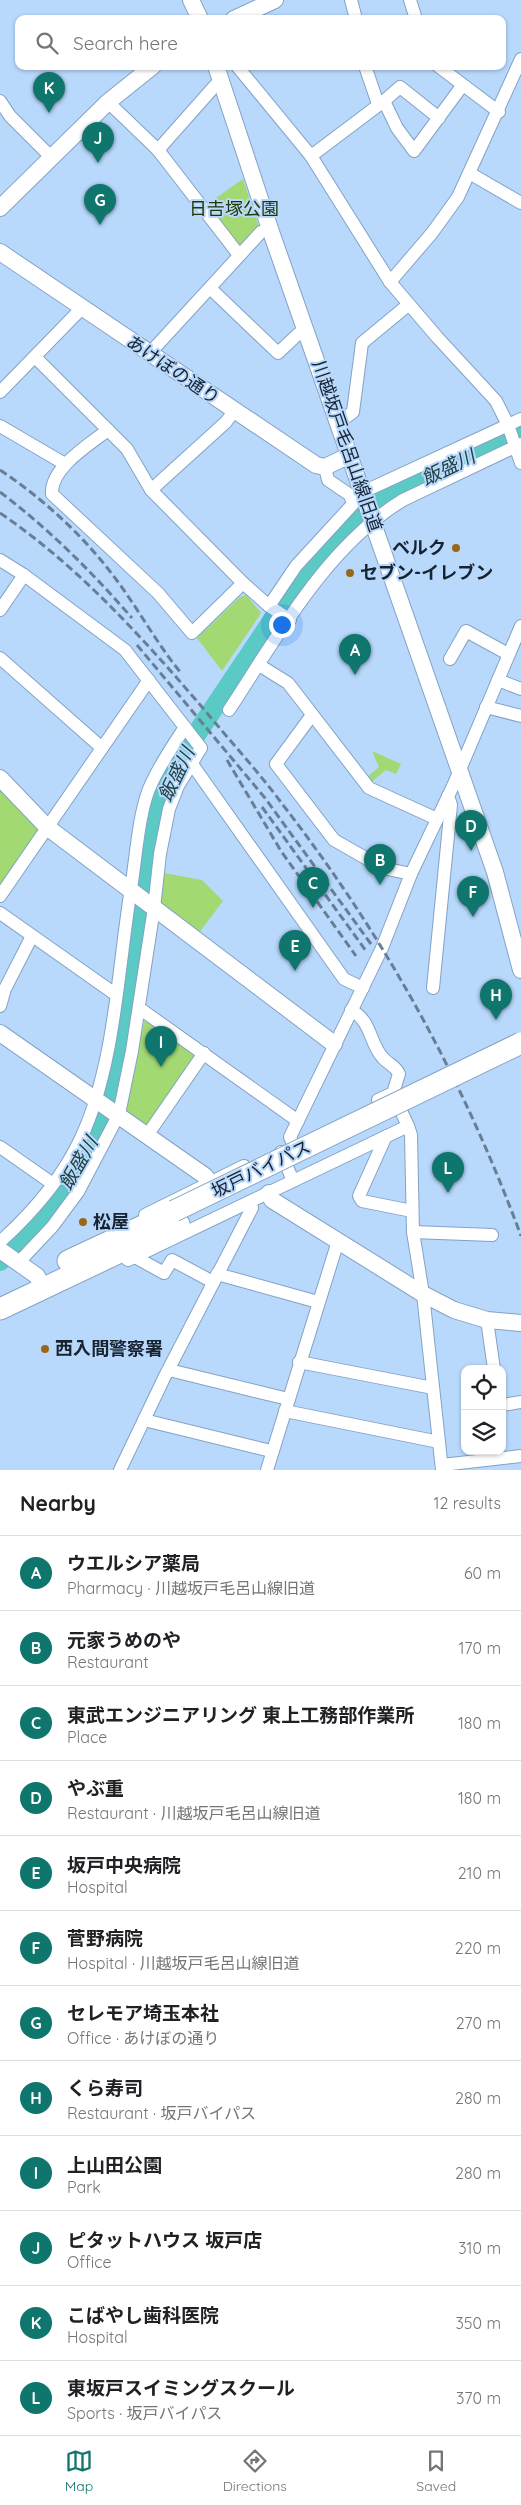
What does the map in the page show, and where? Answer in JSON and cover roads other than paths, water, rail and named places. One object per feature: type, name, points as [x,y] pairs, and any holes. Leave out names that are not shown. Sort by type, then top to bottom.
[{"type":"highway","name":"坂戸バイパス","points":[[0,1294],[40,1282],[121,1251],[176,1218],[521,1043]]},
{"type":"highway","name":"坂戸バイパス","points":[[176,1218],[521,1059]]},
{"type":"highway","name":"坂戸バイパス","points":[[0,1308],[40,1282]]},
{"type":"street","points":[[191,0],[198,15]]},
{"type":"street","points":[[239,15],[251,5],[275,0]]},
{"type":"street","points":[[352,0],[355,15]]},
{"type":"street","points":[[410,0],[415,15]]},
{"type":"street","points":[[390,282],[432,233],[458,197],[471,174],[521,59]]},
{"type":"street","points":[[0,208],[108,102],[148,70]]},
{"type":"street","points":[[241,70],[311,156],[390,282],[408,305],[496,401],[517,446],[521,462]]},
{"type":"street","points":[[367,70],[381,103],[414,151],[462,86]]},
{"type":"street","points":[[443,70],[499,112]]},
{"type":"street","points":[[158,150],[217,71]]},
{"type":"street","name":"川越坂戸毛呂山線旧道","points":[[217,71],[517,936],[521,970]]},
{"type":"street","points":[[311,156],[400,87],[438,118]]},
{"type":"street","points":[[0,101],[10,116],[51,157]]},
{"type":"street","points":[[108,102],[158,150],[239,256]]},
{"type":"street","points":[[471,174],[521,203]]},
{"type":"street","points":[[149,354],[261,232],[270,228]]},
{"type":"street","name":"あけぼの通り","points":[[0,252],[234,411],[316,465],[325,467]]},
{"type":"street","points":[[210,288],[278,353],[298,334],[307,332]]},
{"type":"street","points":[[339,422],[353,412],[362,343],[408,305]]},
{"type":"street","points":[[0,392],[82,308]]},
{"type":"street","points":[[35,357],[128,449],[151,490],[243,582],[289,620]]},
{"type":"street","points":[[0,373],[9,382]]},
{"type":"street","points":[[151,490],[226,422],[234,411]]},
{"type":"street","points":[[364,495],[521,420]]},
{"type":"street","points":[[0,426],[65,464]]},
{"type":"street","points":[[108,430],[65,464],[52,488],[52,494],[151,586],[192,633],[243,582]]},
{"type":"street","points":[[229,710],[321,574],[354,538],[373,521],[403,500],[517,446]]},
{"type":"street","points":[[270,606],[296,566],[353,504],[350,495],[328,480],[325,467],[350,455]]},
{"type":"street","points":[[0,560],[24,575],[125,650],[201,748],[178,786],[169,809],[152,906],[139,1008],[117,1113],[78,1192],[52,1227],[17,1260]]},
{"type":"street","points":[[0,610],[24,575]]},
{"type":"street","points":[[293,1144],[290,1137],[385,941],[411,874],[448,796],[521,626]]},
{"type":"street","points":[[450,659],[466,631],[508,654]]},
{"type":"street","points":[[0,658],[102,748]]},
{"type":"street","points":[[259,665],[288,683],[369,788],[437,819]]},
{"type":"street","points":[[0,896],[149,680]]},
{"type":"street","points":[[498,680],[521,689]]},
{"type":"street","points":[[486,707],[521,716]]},
{"type":"street","points":[[312,715],[276,764],[334,840],[383,868],[411,874]]},
{"type":"street","points":[[0,1242],[24,1220],[54,1184],[81,1138],[98,1099],[148,791],[162,762],[187,729]]},
{"type":"street","points":[[192,764],[344,979],[362,988]]},
{"type":"street","points":[[0,778],[48,827],[334,1044]]},
{"type":"street","points":[[433,988],[450,805],[448,796]]},
{"type":"street","points":[[0,913],[115,994]]},
{"type":"street","points":[[0,1006],[5,989],[32,936]]},
{"type":"street","points":[[139,1008],[298,1121]]},
{"type":"street","points":[[352,1010],[361,1015],[383,1058],[396,1067],[399,1074],[393,1093],[411,1135],[413,1232],[423,1294],[442,1468],[521,1456]]},
{"type":"street","points":[[0,1033],[148,1134],[205,1176],[209,1182]]},
{"type":"street","points":[[148,1134],[204,1054]]},
{"type":"street","points":[[121,1251],[120,1228],[209,1182],[293,1144],[393,1093]]},
{"type":"street","points":[[121,1251],[269,1194],[408,1126]]},
{"type":"street","points":[[386,1136],[359,1196],[362,1201],[412,1212]]},
{"type":"street","points":[[0,1147],[54,1184]]},
{"type":"street","points":[[280,1149],[293,1181]]},
{"type":"street","points":[[269,1194],[272,1200],[423,1294],[454,1310],[487,1320],[521,1322]]},
{"type":"street","points":[[120,1470],[168,1370],[252,1208],[250,1202]]},
{"type":"street","points":[[413,1232],[492,1235]]},
{"type":"street","points":[[267,1470],[271,1451],[338,1241]]},
{"type":"street","points":[[0,1250],[17,1260],[40,1282]]},
{"type":"street","points":[[121,1251],[164,1273],[172,1260],[215,1278],[318,1302]]},
{"type":"street","points":[[487,1320],[493,1365]]},
{"type":"street","points":[[299,1362],[433,1388]]},
{"type":"street","points":[[168,1370],[287,1405],[439,1442]]},
{"type":"street","points":[[506,1404],[521,1402]]},
{"type":"street","points":[[144,1420],[271,1451]]},
{"type":"waterway","name":"飯盛川","points":[[0,1261],[35,1224],[66,1184],[91,1142],[110,1095],[160,807],[169,779],[187,748],[305,572],[327,546],[378,501],[521,432]]},
{"type":"railway","points":[[0,470],[49,507],[92,550],[118,582],[181,673]]},
{"type":"railway","points":[[0,492],[36,521],[69,552],[132,618]]},
{"type":"railway","points":[[0,513],[56,556],[132,628],[254,768],[320,854],[388,958],[447,1066],[499,1178],[521,1236]]},
{"type":"railway","points":[[137,645],[265,798],[371,944]]},
{"type":"railway","points":[[227,760],[281,851],[356,956]]},
{"type":"railway","points":[[262,807],[366,951]]},
{"type":"place","name":"こばやし歯科医院","points":[[49,113]]},
{"type":"place","name":"ピタットハウス 坂戸店","points":[[98,163]]},
{"type":"place","name":"セレモア埼玉本社","points":[[100,225]]},
{"type":"place","name":"ベルク","points":[[456,548]]},
{"type":"place","name":"セブン-イレブン","points":[[350,573]]},
{"type":"place","name":"ウエルシア薬局","points":[[355,675]]},
{"type":"place","name":"やぶ重","points":[[471,851]]},
{"type":"place","name":"元家うめのや","points":[[380,885]]},
{"type":"place","name":"東武エンジニアリング 東上工務部作業所","points":[[313,908]]},
{"type":"place","name":"菅野病院","points":[[473,917]]},
{"type":"place","name":"坂戸中央病院","points":[[295,971]]},
{"type":"place","name":"くら寿司","points":[[496,1020]]},
{"type":"place","name":"上山田公園","points":[[161,1067]]},
{"type":"place","name":"東坂戸スイミングスクール","points":[[448,1193]]},
{"type":"place","name":"松屋","points":[[83,1222]]},
{"type":"place","name":"西入間警察署","points":[[45,1349]]},
{"type":"park label","name":"日𠮷塚公園","points":[[234,209]]}]
